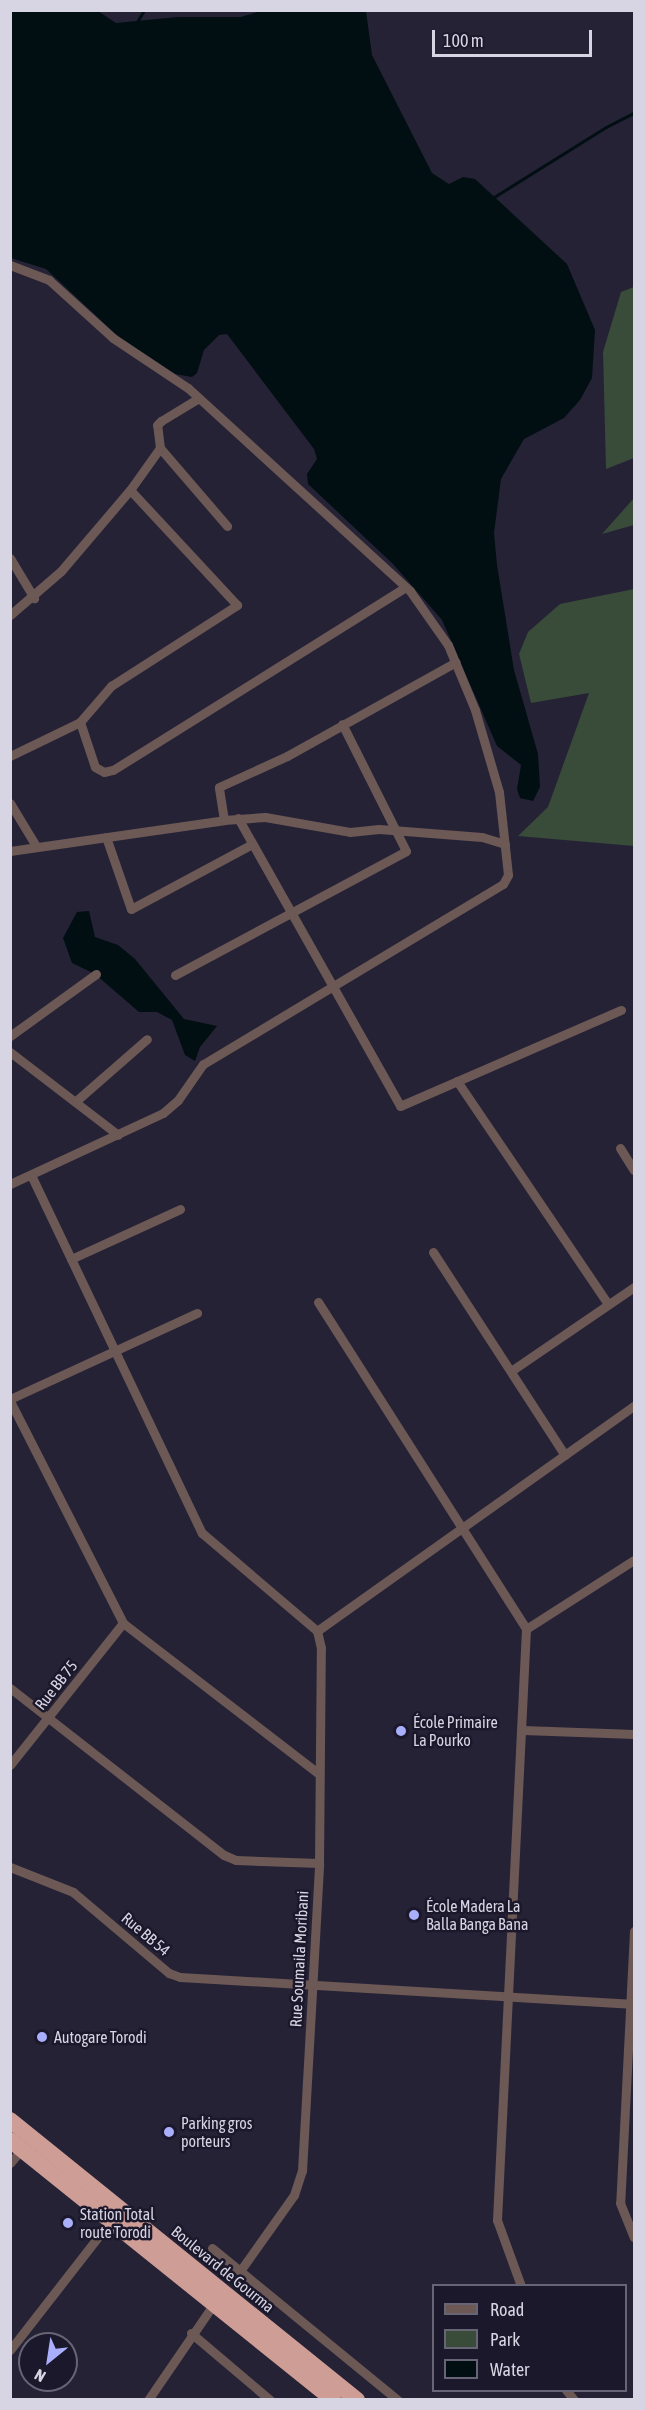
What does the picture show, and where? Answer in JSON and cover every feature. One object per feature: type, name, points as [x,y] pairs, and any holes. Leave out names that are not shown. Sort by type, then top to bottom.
[{"type":"highway","name":"Boulevard de Gourma","points":[[10,2120],[357,2400]]},
{"type":"highway","name":"Boulevard de Gourma","points":[[16,2144],[215,2302],[333,2400]]},
{"type":"street","points":[[10,265],[49,280],[113,338],[199,398],[406,587],[436,625],[456,662],[499,792],[505,844],[506,881],[331,984],[203,1064],[171,1107],[118,1135],[10,1184]]},
{"type":"street","points":[[199,398],[157,425],[160,448],[227,526]]},
{"type":"street","points":[[10,615],[34,598],[130,490],[160,448]]},
{"type":"street","points":[[10,756],[80,722],[111,686],[237,605],[130,490]]},
{"type":"street","points":[[10,558],[34,598]]},
{"type":"street","points":[[80,722],[95,767],[104,772],[113,770],[406,587]]},
{"type":"street","points":[[224,820],[219,787],[287,756],[456,662]]},
{"type":"street","points":[[175,975],[288,912],[404,853],[406,849],[398,832],[342,724]]},
{"type":"street","points":[[10,804],[36,846]]},
{"type":"street","points":[[10,851],[238,818],[273,818],[350,832],[398,832],[482,837],[505,844]]},
{"type":"street","points":[[238,818],[288,912],[400,1106],[621,1010]]},
{"type":"street","points":[[106,837],[131,909],[252,844]]},
{"type":"street","points":[[10,1036],[96,974]]},
{"type":"street","points":[[76,1101],[147,1039]]},
{"type":"street","points":[[10,1052],[118,1135]]},
{"type":"street","points":[[457,1082],[608,1304]]},
{"type":"street","points":[[620,1148],[634,1170]]},
{"type":"street","points":[[32,1175],[202,1533],[317,1630],[634,1406]]},
{"type":"street","points":[[71,1259],[180,1209]]},
{"type":"street","points":[[433,1252],[565,1455]]},
{"type":"street","points":[[511,1371],[634,1287]]},
{"type":"street","points":[[318,1302],[526,1629],[523,1730],[496,2220],[520,2284]]},
{"type":"street","points":[[197,1313],[10,1400],[123,1623],[318,1773]]},
{"type":"street","points":[[526,1629],[634,1560]]},
{"type":"street","name":"Rue BB 75","points":[[10,1765],[123,1623]]},
{"type":"street","name":"Rue Soumaila Moribani","points":[[240,2271],[294,2196],[302,2171],[319,1863],[318,1773],[321,1648],[317,1630]]},
{"type":"street","points":[[10,1688],[224,1855],[236,1860],[319,1863]]},
{"type":"street","points":[[523,1730],[634,1734]]},
{"type":"street","name":"Rue BB 54","points":[[10,1867],[73,1892],[174,1975],[632,2004]]},
{"type":"street","points":[[634,1930],[620,2203],[634,2237]]},
{"type":"street","points":[[10,2163],[16,2144]]},
{"type":"street","points":[[10,2350],[112,2220]]},
{"type":"street","points":[[212,2248],[398,2400]]},
{"type":"street","points":[[148,2400],[191,2332],[215,2302]]},
{"type":"street","points":[[191,2332],[270,2400]]},
{"type":"green space","points":[[634,287],[634,458],[606,469],[603,352],[621,292]]},
{"type":"green space","points":[[634,498],[634,525],[602,534]]},
{"type":"green space","points":[[634,589],[634,846],[518,836],[548,807],[589,693],[531,703],[519,654],[528,632],[560,604]]},
{"type":"water","points":[[264,10],[366,11],[372,55],[432,173],[449,184],[463,177],[475,179],[567,264],[595,330],[592,378],[580,400],[564,418],[524,439],[501,479],[494,533],[497,565],[514,670],[538,754],[540,787],[533,801],[520,798],[517,789],[521,765],[497,746],[442,620],[393,564],[308,484],[307,474],[317,459],[314,449],[227,334],[219,335],[204,350],[197,373],[192,377],[175,374],[121,339],[46,269],[11,258],[10,11],[98,11],[116,23],[178,17],[241,17]]},
{"type":"water","points":[[89,911],[95,937],[118,945],[135,959],[184,1019],[217,1026],[200,1047],[195,1061],[185,1055],[172,1020],[157,1012],[139,1012],[95,974],[72,963],[63,938],[77,912]]},
{"type":"waterway","points":[[137,22],[144,10]]},
{"type":"waterway","points":[[494,197],[606,127],[634,113]]},
{"type":"place","name":"École Primaire La Pourko","points":[[401,1731]]},
{"type":"place","name":"École Madera La Balla Banga Bana","points":[[414,1915]]},
{"type":"place","name":"Autogare Torodi","points":[[42,2037]]},
{"type":"place","name":"Parking gros porteurs","points":[[169,2132]]},
{"type":"place","name":"Station Total route Torodi","points":[[68,2223]]}]
